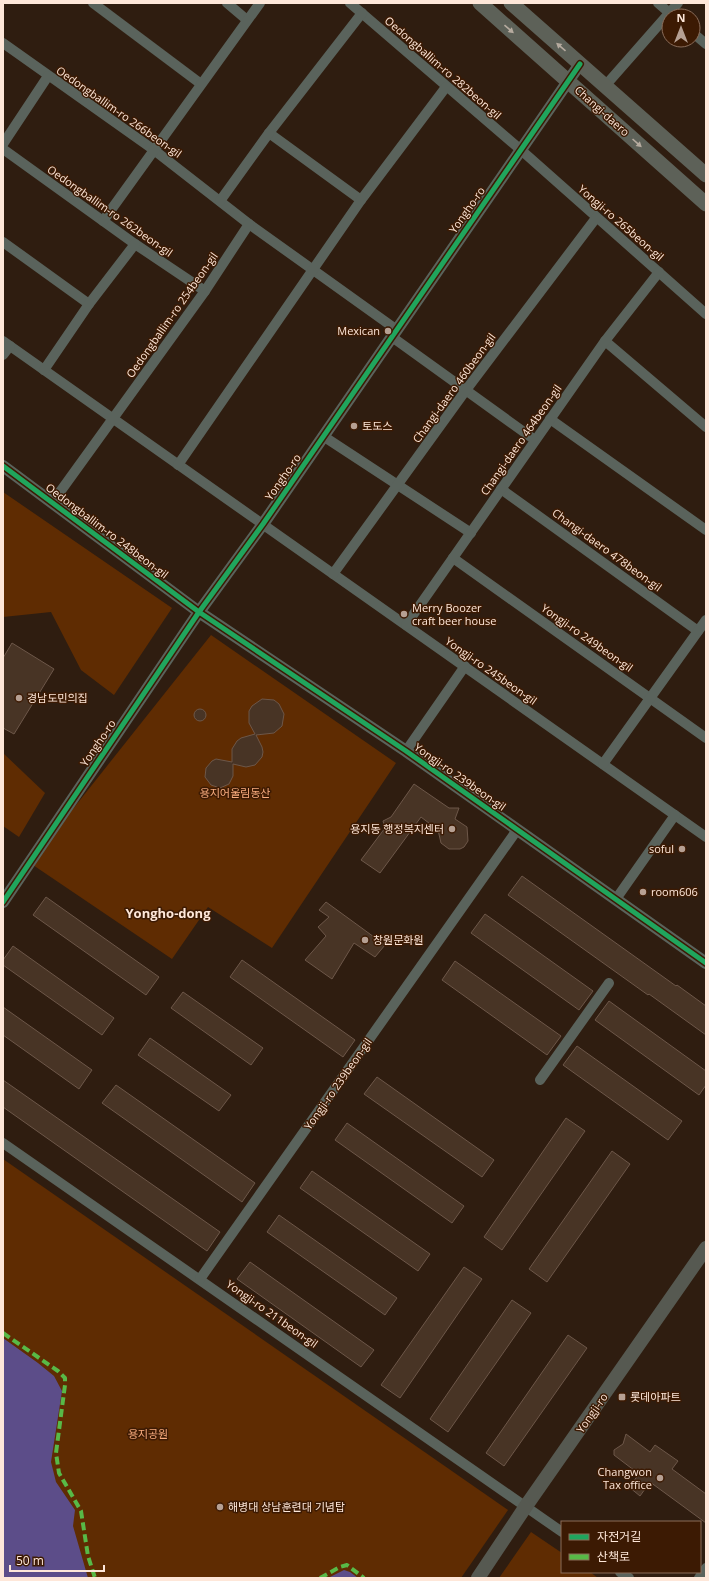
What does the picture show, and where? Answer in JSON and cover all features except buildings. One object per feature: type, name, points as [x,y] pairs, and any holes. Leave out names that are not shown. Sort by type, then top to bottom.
[{"type":"main road","name":"Changi-daero","points":[[480,3],[706,204]]},
{"type":"main road","name":"Changi-daero","points":[[511,3],[706,175]]},
{"type":"main road","name":"Yongji-ro","points":[[478,1578],[526,1506],[706,1248]]},
{"type":"street","points":[[93,3],[201,84]]},
{"type":"street","points":[[227,3],[247,20]]},
{"type":"street","points":[[103,221],[260,3]]},
{"type":"street","name":"Oedongballim-ro 282beon-gil","points":[[350,3],[520,150]]},
{"type":"street","points":[[220,201],[269,133],[362,14]]},
{"type":"street","points":[[605,86],[661,25]]},
{"type":"street","name":"Oedongballim-ro 266beon-gil","points":[[3,43],[154,150],[249,224],[314,270],[466,390],[535,440]]},
{"type":"street","name":"Yongho-ro","points":[[3,902],[199,612],[263,524],[580,64]]},
{"type":"street","points":[[3,144],[48,76]]},
{"type":"street","points":[[178,465],[361,200],[446,87]]},
{"type":"street","points":[[269,133],[361,200]]},
{"type":"street","name":"Oedongballim-ro 262beon-gil","points":[[3,149],[135,244],[205,291]]},
{"type":"street","name":"Yongji-ro 265beon-gil","points":[[520,150],[706,314]]},
{"type":"street","name":"Changi-daero 460beon-gil","points":[[334,574],[466,390],[596,218]]},
{"type":"street","name":"Oedongballim-ro 254beon-gil","points":[[52,503],[205,291],[249,224]]},
{"type":"street","points":[[3,242],[90,304]]},
{"type":"street","points":[[44,370],[90,304],[135,244]]},
{"type":"street","name":"Changi-daero 464beon-gil","points":[[406,625],[605,341],[659,272]]},
{"type":"street","points":[[605,341],[706,427]]},
{"type":"street","points":[[3,355],[6,343],[263,524]]},
{"type":"street","points":[[550,419],[706,530]]},
{"type":"street","points":[[323,436],[471,533]]},
{"type":"street","name":"Oedongballim-ro 248beon-gil","points":[[3,466],[199,612]]},
{"type":"street","name":"Changi-daero 478beon-gil","points":[[501,489],[698,631]]},
{"type":"street","name":"Yongji-ro 245beon-gil","points":[[263,524],[706,837]]},
{"type":"street","name":"Yongji-ro 249beon-gil","points":[[453,558],[706,738]]},
{"type":"street","name":"Yongji-ro 239beon-gil","points":[[199,612],[406,751],[706,963]]},
{"type":"street","points":[[603,764],[706,620]]},
{"type":"street","points":[[406,751],[465,666]]},
{"type":"street","points":[[616,900],[675,815]]},
{"type":"street","name":"Yongji-ro 239beon-gil","points":[[200,1279],[518,830]]},
{"type":"street","points":[[540,1080],[609,983]]},
{"type":"street","name":"Yongji-ro 211beon-gil","points":[[3,1143],[561,1531]]},
{"type":"street","points":[[699,1578],[706,1568]]},
{"type":"green space","points":[[3,492],[172,608],[114,695],[81,670],[51,612],[3,617]]},
{"type":"green space","name":"용지어울림동산","points":[[211,635],[396,763],[272,948],[208,907],[172,959],[30,863]]},
{"type":"green space","points":[[3,753],[45,793],[19,837],[3,826]]},
{"type":"green space","name":"용지공원","points":[[3,1159],[508,1510],[461,1578],[3,1578]]},
{"type":"green space","points":[[531,1532],[561,1552],[561,1573],[591,1573],[598,1578],[499,1578]]},
{"type":"shaded area","points":[[3,1338],[54,1376],[62,1391],[51,1462],[56,1482],[75,1510],[73,1526],[88,1578],[3,1578]]},
{"type":"shaded area","points":[[344,1570],[350,1572],[358,1578],[328,1578]]},
{"type":"marked path","points":[[3,1333],[58,1371],[65,1378],[56,1453],[59,1473],[81,1511],[88,1556],[95,1578]]},
{"type":"marked path","points":[[320,1578],[340,1567],[347,1565],[364,1578]]},
{"type":"cycle path","points":[[3,902],[199,612],[263,524],[580,64]]},
{"type":"cycle path","points":[[3,466],[199,612],[406,751],[706,963]]},
{"type":"place","name":"Mexican","points":[[388,331]]},
{"type":"place","name":"토도스","points":[[354,426]]},
{"type":"place","name":"Merry Boozer craft beer house","points":[[404,614]]},
{"type":"place","name":"경남도민의집","points":[[19,698]]},
{"type":"place","name":"용지동 행정복지센터","points":[[452,829]]},
{"type":"place","name":"soful","points":[[682,849]]},
{"type":"place","name":"room606","points":[[643,892]]},
{"type":"place","name":"창원문화원","points":[[365,940]]},
{"type":"place","name":"롯데아파트","points":[[622,1397]]},
{"type":"place","name":"Changwon Tax office","points":[[660,1478]]},
{"type":"place","name":"해병대 상남훈련대 기념탑","points":[[220,1507]]},
{"type":"district","name":"Yongho-dong","points":[[168,913]]}]
